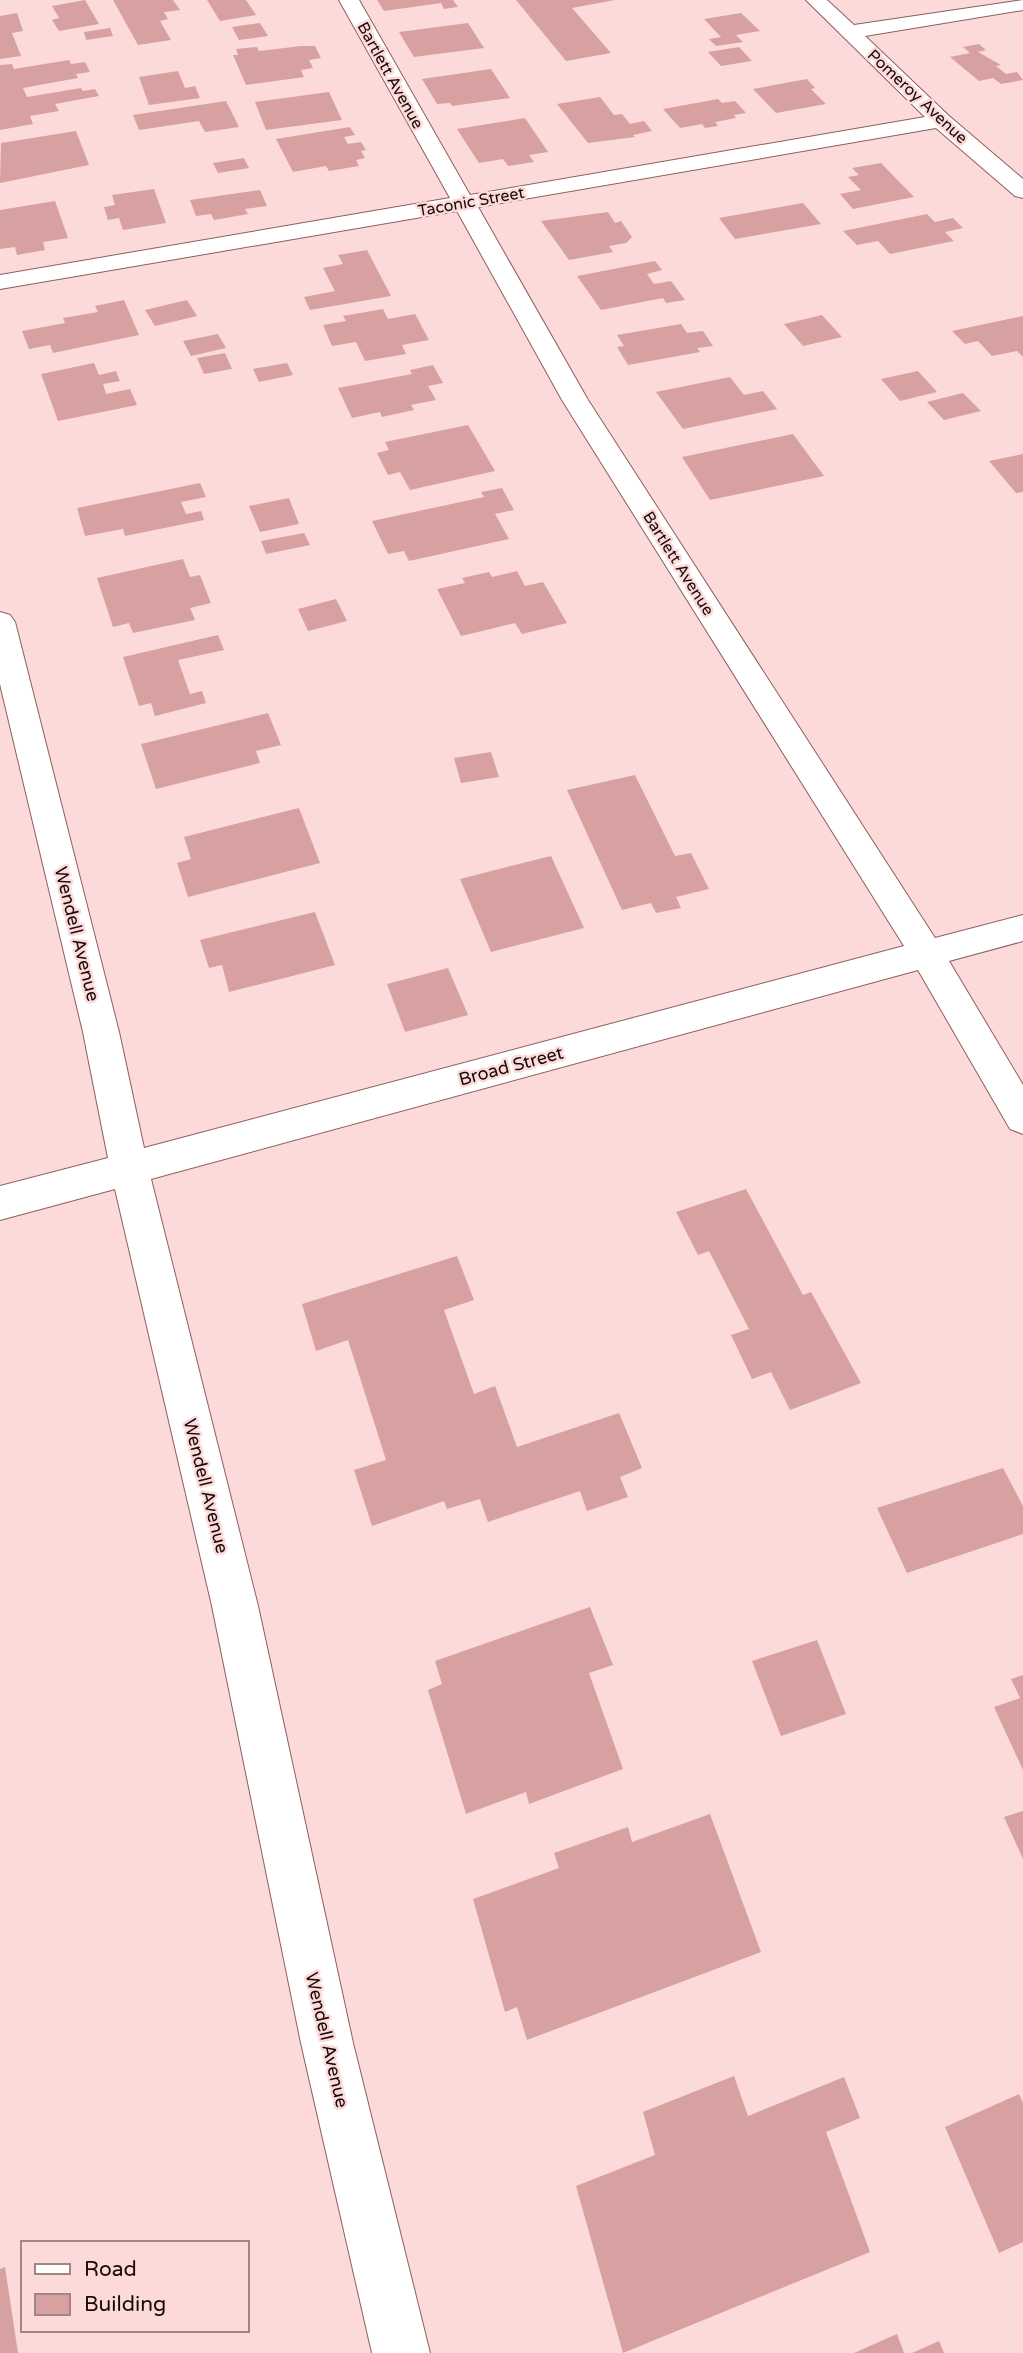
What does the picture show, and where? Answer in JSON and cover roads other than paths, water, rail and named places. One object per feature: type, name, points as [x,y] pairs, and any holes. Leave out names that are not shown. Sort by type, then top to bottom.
[{"type":"street","name":"Bartlett Avenue","points":[[349,0],[575,400],[927,954],[1023,1118]]},
{"type":"street","name":"Pomeroy Avenue","points":[[816,0],[941,121],[1023,191]]},
{"type":"street","points":[[851,32],[1023,4]]},
{"type":"street","name":"Taconic Street","points":[[0,282],[941,121]]},
{"type":"street","name":"Wendell Avenue","points":[[0,622],[101,1032],[129,1168],[235,1606],[327,2043],[401,2353]]},
{"type":"street","name":"Broad Street","points":[[0,1203],[1023,929]]}]
